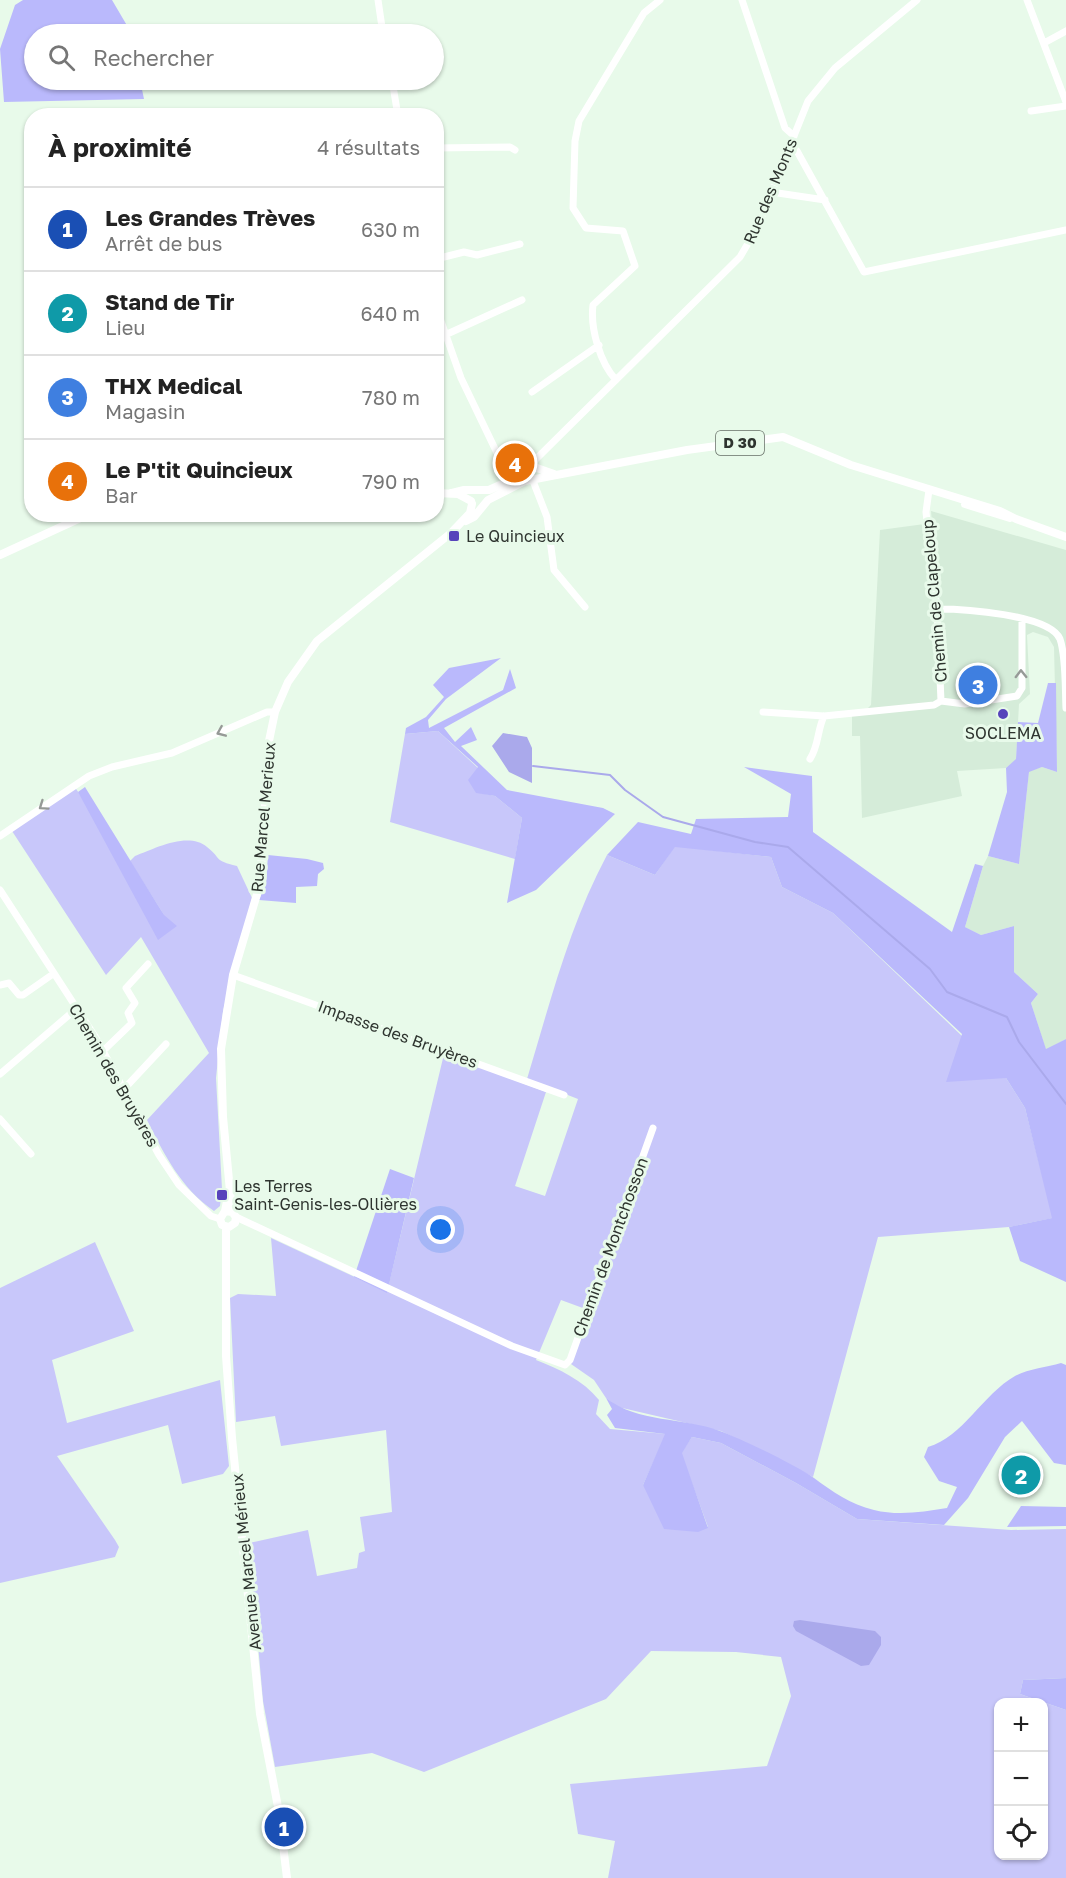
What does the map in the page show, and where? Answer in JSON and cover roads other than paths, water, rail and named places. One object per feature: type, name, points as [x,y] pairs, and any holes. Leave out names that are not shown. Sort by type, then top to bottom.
[{"type":"main road","name":"D 30","points":[[444,493],[464,490],[479,491],[532,474],[555,474],[687,450],[783,436],[851,465],[1000,511],[1066,537]]},
{"type":"main road","name":"D 30","points":[[488,500],[532,474]]},
{"type":"main road","points":[[479,491],[488,500],[486,506],[474,504],[479,491]]},
{"type":"main road","name":"D 30","points":[[452,493],[474,504]]},
{"type":"main road","name":"Rue Marcel Merieux","points":[[228,1218],[229,1190],[223,1118],[221,1049],[233,975],[260,884],[269,741],[275,712],[288,682],[317,641],[463,521],[474,504]]},
{"type":"main road","points":[[0,555],[72,522]]},
{"type":"main road","name":"Avenue Marcel Mérieux","points":[[228,1218],[224,1278],[232,1438],[260,1714],[279,1812],[287,1878]]},
{"type":"street","points":[[378,0],[382,24]]},
{"type":"street","points":[[616,380],[606,369],[592,315],[593,305],[634,266],[623,231],[586,228],[573,208],[575,141],[579,120],[644,13],[660,0]]},
{"type":"street","points":[[742,0],[785,128],[794,135]]},
{"type":"street","name":"Rue des Monts","points":[[532,474],[540,455],[740,257],[758,228],[808,101],[835,68],[916,0]]},
{"type":"street","points":[[1027,0],[1066,104],[1031,111]]},
{"type":"street","points":[[1044,43],[1066,31]]},
{"type":"street","points":[[394,90],[397,108]]},
{"type":"street","points":[[790,144],[797,151],[864,272],[1066,230]]},
{"type":"street","points":[[444,148],[510,147],[515,150]]},
{"type":"street","points":[[771,192],[825,200]]},
{"type":"street","points":[[444,257],[464,252],[477,255],[520,244]]},
{"type":"street","points":[[445,335],[522,300]]},
{"type":"street","points":[[444,332],[461,378],[510,480]]},
{"type":"street","points":[[531,392],[599,345]]},
{"type":"street","points":[[532,474],[544,508],[554,570],[585,607]]},
{"type":"street","name":"Chemin de Clapeloup","points":[[763,712],[824,716],[924,706],[941,701],[937,609],[926,512],[929,490]]},
{"type":"street","points":[[937,609],[986,610],[1049,628],[1059,635],[1063,646],[1066,708]]},
{"type":"street","points":[[941,701],[965,704],[1017,696],[1022,688],[1022,619]]},
{"type":"street","points":[[0,836],[89,776],[112,767],[172,753],[267,712],[275,712]]},
{"type":"street","points":[[810,759],[817,747],[819,727],[824,716]]},
{"type":"street","name":"Chemin des Bruyères","points":[[0,890],[104,1052],[159,1155],[179,1185],[212,1216],[228,1218],[512,1346],[565,1365]]},
{"type":"street","points":[[104,1052],[132,1023],[128,1013],[135,1003],[126,988],[148,964]]},
{"type":"street","points":[[0,985],[9,983],[19,995],[23,995],[53,974]]},
{"type":"street","name":"Impasse des Bruyères","points":[[233,975],[564,1095]]},
{"type":"street","points":[[0,1074],[76,1009]]},
{"type":"street","points":[[124,1089],[166,1044]]},
{"type":"street","points":[[0,1119],[30,1154]]},
{"type":"street","name":"Chemin de Montchosson","points":[[565,1365],[570,1360],[653,1128]]},
{"type":"waterway","points":[[533,766],[610,775],[625,790],[663,817],[755,842],[788,847],[930,969],[947,992],[1007,1017],[1019,1042],[1066,1104]]},
{"type":"place","name":"Le P'tit Quincieux","points":[[515,463]]},
{"type":"place","name":"Le Quincieux","points":[[454,536]]},
{"type":"place","name":"THX Medical","points":[[978,685]]},
{"type":"place","name":"SOCLEMA","points":[[1003,714]]},
{"type":"place","name":"Les Terres Saint-Genis-les-Ollières","points":[[222,1195]]},
{"type":"place","name":"Stand de Tir","points":[[1021,1475]]},
{"type":"place","name":"Les Grandes Trèves","points":[[284,1827]]}]
